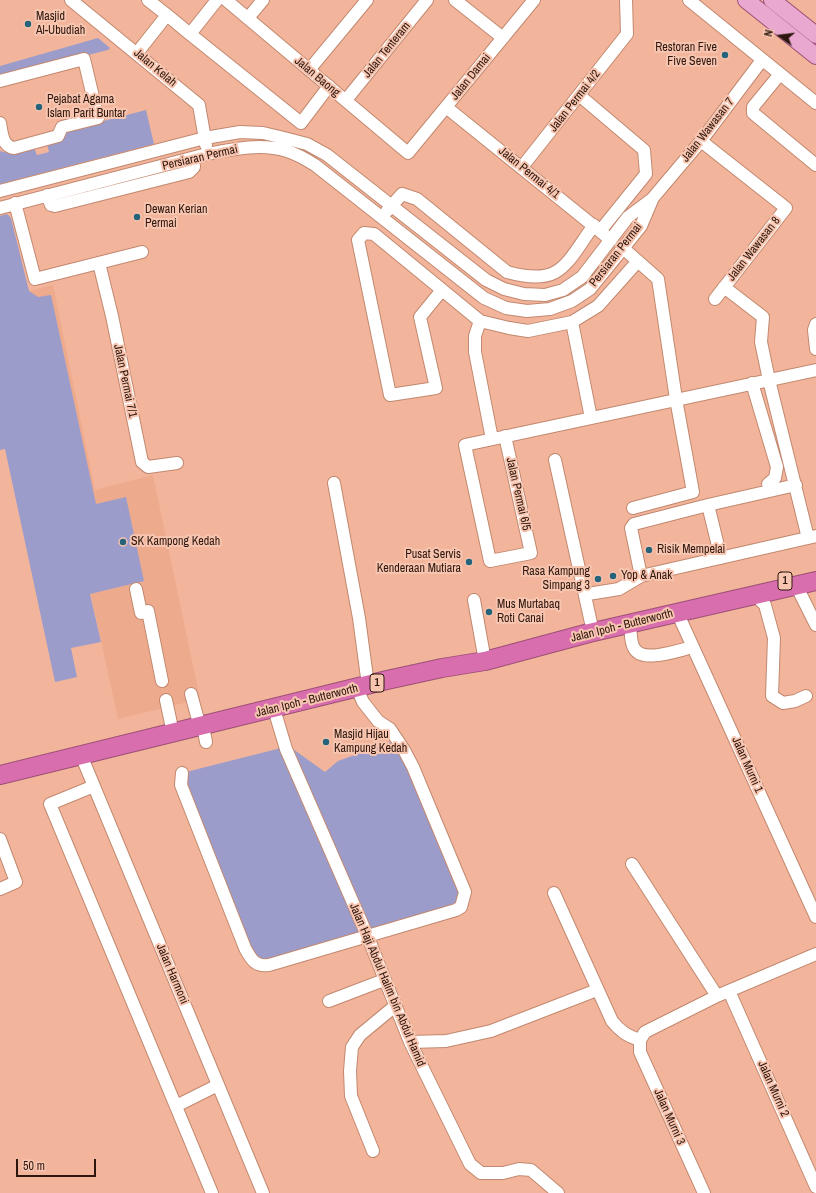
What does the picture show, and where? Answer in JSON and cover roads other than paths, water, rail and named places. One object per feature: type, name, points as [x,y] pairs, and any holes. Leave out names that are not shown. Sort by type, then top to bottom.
[{"type":"highway","name":"Jalan Ipoh - Butterworth","points":[[762,604],[816,569]]},
{"type":"highway","name":"Jalan Ipoh - Butterworth","points":[[0,775],[173,734],[203,732],[274,709],[442,668],[485,661],[593,632],[677,612],[762,604],[796,585],[816,581]]},
{"type":"main road","points":[[746,0],[816,56]]},
{"type":"main road","points":[[776,1],[816,35]]},
{"type":"street","name":"Jalan Kelah","points":[[71,0],[199,105],[207,154]]},
{"type":"street","points":[[148,0],[301,123],[329,86]]},
{"type":"street","points":[[190,34],[217,0]]},
{"type":"street","name":"Jalan Baong","points":[[226,0],[408,153]]},
{"type":"street","points":[[248,18],[263,0]]},
{"type":"street","points":[[309,70],[367,0]]},
{"type":"street","name":"Jalan Tenteram","points":[[346,100],[427,0]]},
{"type":"street","points":[[455,0],[503,38]]},
{"type":"street","name":"Jalan Damai","points":[[408,153],[534,0]]},
{"type":"street","name":"Jalan Permai 4/2","points":[[522,167],[628,34],[626,0]]},
{"type":"street","points":[[689,0],[816,103]]},
{"type":"street","points":[[137,53],[167,15]]},
{"type":"street","points":[[0,81],[84,59],[98,118],[62,127],[58,136],[14,148],[7,145],[2,138],[0,123]]},
{"type":"street","name":"Jalan Wawasan 7","points":[[652,199],[701,141],[762,60]]},
{"type":"street","points":[[780,74],[753,107],[753,113],[816,165]]},
{"type":"street","points":[[383,217],[402,194],[417,200],[507,272],[524,277],[538,278],[552,275],[565,265],[646,174],[644,150],[579,95]]},
{"type":"street","name":"Jalan Permai 4/1","points":[[446,107],[611,240]]},
{"type":"street","name":"Persiaran Permai","points":[[0,191],[204,138],[240,132],[263,133],[307,144],[327,155],[486,280],[504,289],[524,294],[544,295],[563,290],[582,278],[628,217],[652,199]]},
{"type":"street","name":"Jalan Wawasan 8","points":[[701,141],[786,208],[715,299]]},
{"type":"street","name":"Persiaran Permai","points":[[0,208],[207,154],[238,148],[264,148],[288,151],[316,165],[484,298],[506,308],[527,310],[550,309],[572,301],[590,289],[641,226],[652,199]]},
{"type":"street","points":[[15,203],[35,279],[142,252]]},
{"type":"street","points":[[442,290],[420,317],[436,388],[390,396],[358,240],[364,233],[374,234],[480,321],[509,328],[528,330],[572,322],[598,306],[638,261]]},
{"type":"street","points":[[623,248],[658,279],[676,399],[693,492],[633,508]]},
{"type":"street","name":"Jalan Permai 7/1","points":[[99,263],[112,316],[142,462],[148,467],[177,463]]},
{"type":"street","points":[[586,596],[588,594],[618,589],[641,576],[812,536],[796,485],[769,380],[761,342],[763,317],[724,287]]},
{"type":"street","points":[[480,321],[475,336],[475,352],[492,439],[816,370]]},
{"type":"street","points":[[572,322],[590,418]]},
{"type":"street","points":[[816,324],[814,330],[816,349]]},
{"type":"street","points":[[752,383],[777,467],[775,478],[768,484]]},
{"type":"street","name":"Jalan Permai 6/5","points":[[492,439],[465,444],[490,561],[531,553],[505,436]]},
{"type":"street","points":[[555,460],[593,632]]},
{"type":"street","points":[[182,773],[181,784],[251,959],[259,965],[270,965],[456,910],[461,906],[465,892],[407,756],[390,729],[378,721],[363,702],[359,618],[334,483]]},
{"type":"street","points":[[641,576],[631,528],[634,524],[796,485]]},
{"type":"street","points":[[708,505],[721,558]]},
{"type":"street","points":[[796,585],[816,625]]},
{"type":"street","points":[[136,589],[141,613],[148,611],[162,681]]},
{"type":"street","points":[[474,600],[485,661]]},
{"type":"street","points":[[762,604],[775,643],[772,668],[772,696],[783,703],[795,701],[806,696]]},
{"type":"street","name":"Jalan Murni 1","points":[[677,612],[816,917]]},
{"type":"street","points":[[630,624],[633,648],[638,653],[647,657],[693,646]]},
{"type":"street","points":[[191,694],[203,732]]},
{"type":"street","points":[[166,700],[173,734]]},
{"type":"street","name":"Jalan Haji Abdul Halim bin Abdul Hamid","points":[[274,709],[277,739],[367,936],[410,1042],[470,1164],[481,1173],[503,1173],[519,1169],[531,1170],[558,1193]]},
{"type":"street","name":"Jalan Harmoni","points":[[81,755],[263,1193]]},
{"type":"street","points":[[94,786],[50,804],[212,1193]]},
{"type":"street","points":[[0,839],[16,882],[0,889]]},
{"type":"street","points":[[632,864],[717,996]]},
{"type":"street","points":[[554,893],[612,1021],[619,1030],[628,1036],[640,1040],[645,1032],[717,996],[816,954]]},
{"type":"street","points":[[329,1001],[384,980]]},
{"type":"street","points":[[410,1042],[446,1041],[491,1031],[597,990]]},
{"type":"street","name":"Jalan Murni 2","points":[[729,991],[816,1187]]},
{"type":"street","points":[[373,1151],[351,1096],[350,1070],[352,1047],[360,1035],[395,1006]]},
{"type":"street","name":"Jalan Murni 3","points":[[640,1040],[640,1052],[704,1193]]},
{"type":"street","points":[[176,1106],[218,1085]]},
{"type":"place","name":"Masjid Al-Ubudiah","points":[[28,24]]},
{"type":"place","name":"Restoran Five Five Seven","points":[[725,55]]},
{"type":"place","name":"Pejabat Agama Islam Parit Buntar","points":[[39,107]]},
{"type":"place","name":"Dewan Kerian Permai","points":[[137,217]]},
{"type":"place","name":"SK Kampong Kedah","points":[[123,542]]},
{"type":"place","name":"Risik Mempelai","points":[[649,550]]},
{"type":"place","name":"Pusat Servis Kenderaan Mutiara","points":[[469,562]]},
{"type":"place","name":"Yop & Anak","points":[[613,576]]},
{"type":"place","name":"Rasa Kampung Simpang 3","points":[[598,579]]},
{"type":"place","name":"Mus Murtabaq Roti Canai","points":[[489,612]]},
{"type":"place","name":"Masjid Hijau Kampung Kedah","points":[[326,742]]}]
